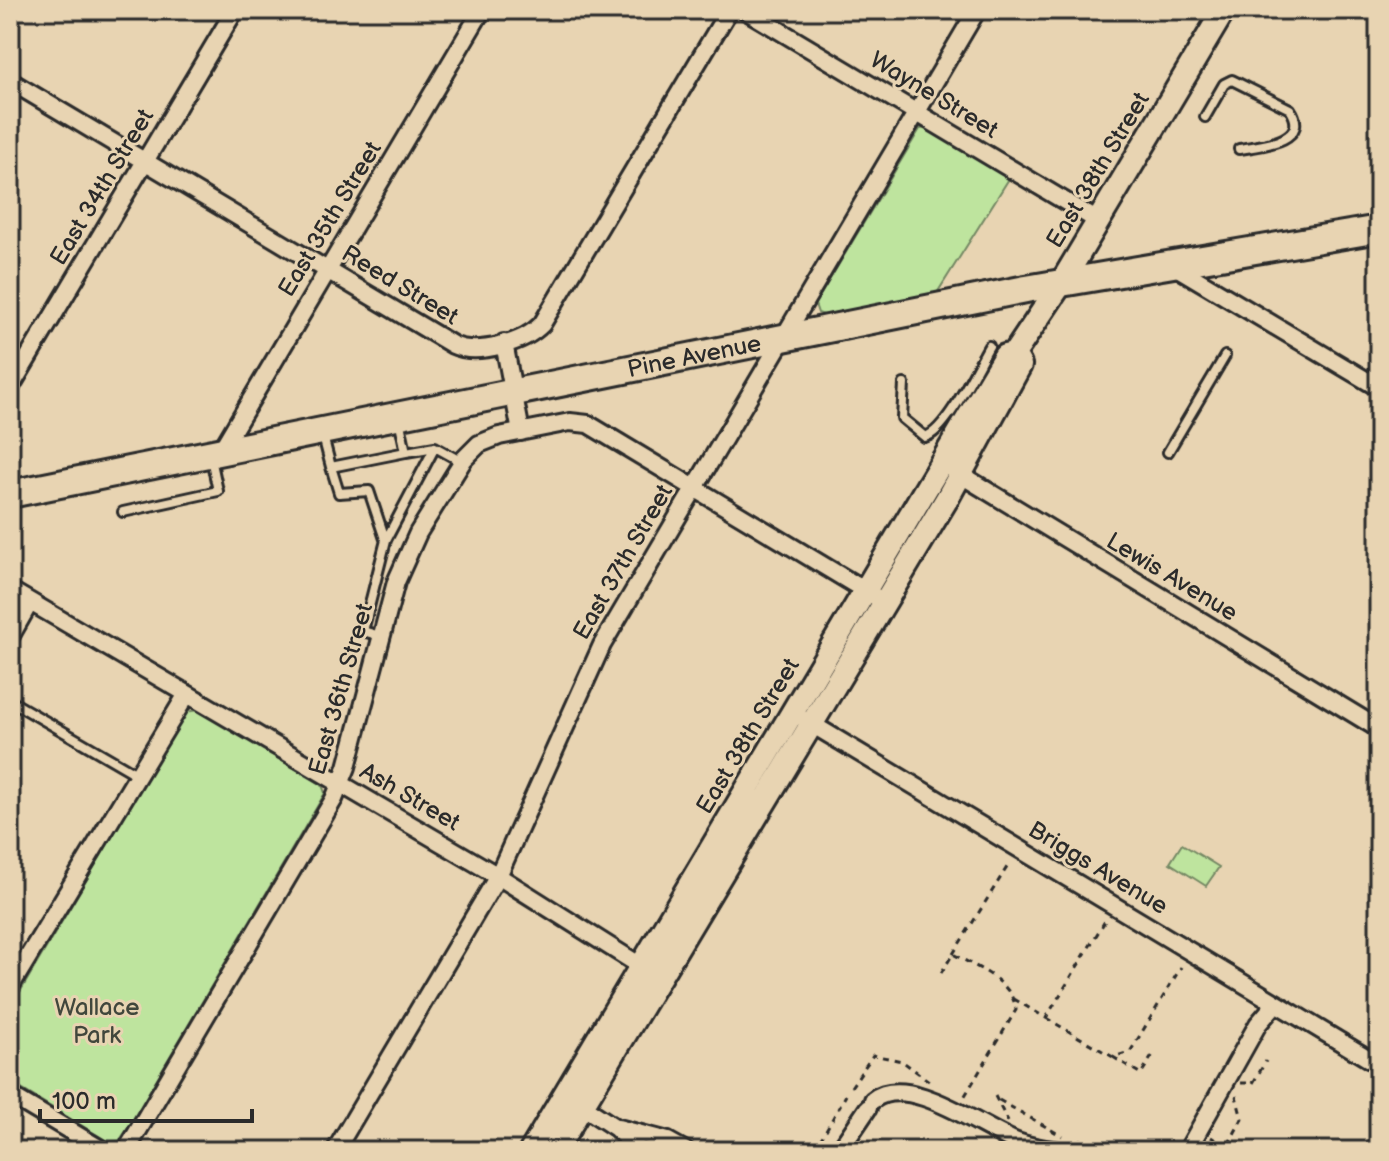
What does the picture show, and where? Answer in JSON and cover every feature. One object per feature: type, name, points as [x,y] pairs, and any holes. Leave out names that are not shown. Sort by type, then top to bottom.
[{"type":"main road","name":"East 38th Street","points":[[531,1151],[573,1100],[951,468],[1005,356],[1014,354],[1062,282],[1224,10]]},
{"type":"main road","name":"Pine Avenue","points":[[10,494],[1062,282],[1378,233]]},
{"type":"main road","name":"East 38th Street","points":[[555,1151],[573,1100]]},
{"type":"street","name":"East 34th Street","points":[[10,388],[235,10]]},
{"type":"street","name":"East 35th Street","points":[[215,453],[482,10]]},
{"type":"street","points":[[729,10],[542,324],[529,336],[504,343],[521,432],[570,422],[588,424],[875,596]]},
{"type":"street","name":"Wayne Street","points":[[745,10],[1098,221]]},
{"type":"street","name":"East 37th Street","points":[[335,1151],[498,876],[593,663],[977,10]]},
{"type":"street","name":"Reed Street","points":[[10,81],[459,348],[474,349],[504,343]]},
{"type":"street","points":[[1170,263],[1373,385]]},
{"type":"street","name":"East 36th Street","points":[[126,1151],[341,784],[380,636],[406,556],[471,450],[488,439],[521,432]]},
{"type":"street","name":"Lewis Avenue","points":[[951,468],[1379,729]]},
{"type":"street","name":"Ash Street","points":[[10,590],[498,876],[649,971]]},
{"type":"street","points":[[10,637],[30,602]]},
{"type":"street","points":[[10,987],[187,694]]},
{"type":"street","name":"Briggs Avenue","points":[[802,718],[1276,1003],[1376,1058]]},
{"type":"street","points":[[1187,1151],[1258,1024],[1276,1003]]},
{"type":"street","points":[[839,1151],[871,1104],[895,1091],[915,1094],[1017,1142],[1059,1151]]},
{"type":"street","points":[[10,1095],[104,1151]]},
{"type":"street","points":[[573,1100],[616,1128],[639,1151]]},
{"type":"street","points":[[616,1128],[652,1136],[686,1151]]},
{"type":"lane","points":[[1205,117],[1224,84],[1232,80],[1290,109],[1295,123],[1293,132],[1285,139],[1239,149]]},
{"type":"lane","points":[[904,384],[902,418],[925,437],[930,436],[943,422],[989,346]]},
{"type":"lane","points":[[1168,452],[1225,356]]},
{"type":"lane","points":[[1373,385],[1379,365]]},
{"type":"lane","points":[[398,416],[406,452]]},
{"type":"lane","points":[[322,431],[339,493],[369,491],[386,540]]},
{"type":"lane","points":[[331,467],[435,447],[462,462]]},
{"type":"lane","points":[[380,636],[363,631],[386,540],[435,447]]},
{"type":"lane","points":[[123,512],[218,491],[215,453]]},
{"type":"lane","points":[[10,714],[13,702],[138,775]]},
{"type":"path","points":[[941,973],[1009,864]]},
{"type":"path","points":[[1046,1018],[1105,921]]},
{"type":"path","points":[[953,954],[1009,988],[1016,1010],[963,1099],[953,1094]]},
{"type":"path","points":[[1126,1065],[1130,1052],[1181,967]]},
{"type":"path","points":[[1014,999],[1141,1074],[1154,1053]]},
{"type":"path","points":[[1113,1057],[1130,1052]]},
{"type":"path","points":[[851,1087],[873,1055],[902,1061],[943,1089]]},
{"type":"path","points":[[1241,1083],[1253,1083],[1266,1061]]},
{"type":"path","points":[[1226,1149],[1242,1119],[1235,1093]]},
{"type":"path","points":[[814,1151],[846,1095]]},
{"type":"path","points":[[995,1096],[1077,1145],[1081,1139]]},
{"type":"path","points":[[999,1100],[1011,1129]]},
{"type":"path","points":[[1207,1135],[1226,1149],[1235,1151]]},
{"type":"green space","points":[[927,128],[1010,177],[937,293],[824,315],[818,313],[815,304],[920,129]]},
{"type":"green space","name":"Wallace Park","points":[[198,710],[322,785],[325,793],[126,1131],[119,1141],[109,1142],[10,1082],[10,1009],[186,712]]},
{"type":"green space","points":[[1182,844],[1219,867],[1206,886],[1170,863]]}]
